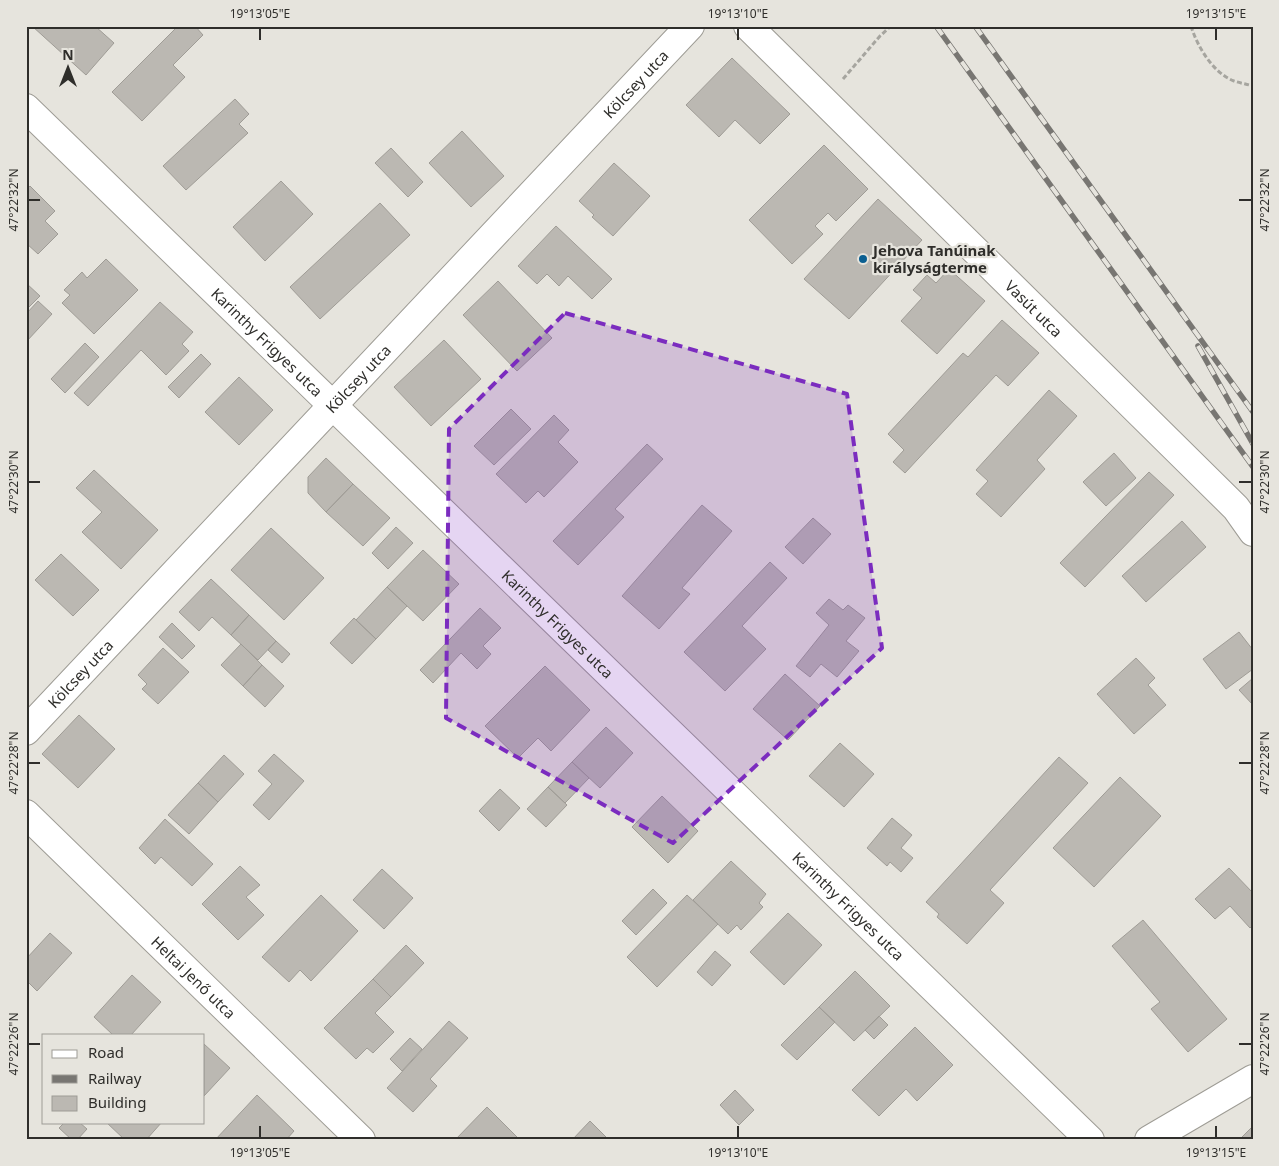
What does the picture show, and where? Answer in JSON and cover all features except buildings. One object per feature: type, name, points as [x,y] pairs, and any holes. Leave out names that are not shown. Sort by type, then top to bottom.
[{"type":"street","name":"Kölcsey utca","points":[[26,731],[690,26]]},
{"type":"street","name":"Vasút utca","points":[[748,26],[1236,508],[1253,532]]},
{"type":"street","name":"Karinthy Frigyes utca","points":[[26,108],[1090,1140]]},
{"type":"street","name":"Heltai Jenő utca","points":[[26,814],[361,1140]]},
{"type":"street","points":[[1149,1140],[1253,1079]]},
{"type":"path","points":[[824,101],[880,36],[891,26]]},
{"type":"path","points":[[1191,26],[1195,39],[1209,62],[1232,80],[1253,86]]},
{"type":"highlighted area","points":[[565,313],[847,394],[882,648],[673,843],[446,718],[449,429]]},
{"type":"railway","points":[[936,26],[1253,467]]},
{"type":"railway","points":[[975,26],[1253,412]]},
{"type":"railway","points":[[1198,346],[1253,444]]},
{"type":"place","name":"Jehova Tanúinak királyságterme","points":[[863,259]]}]
